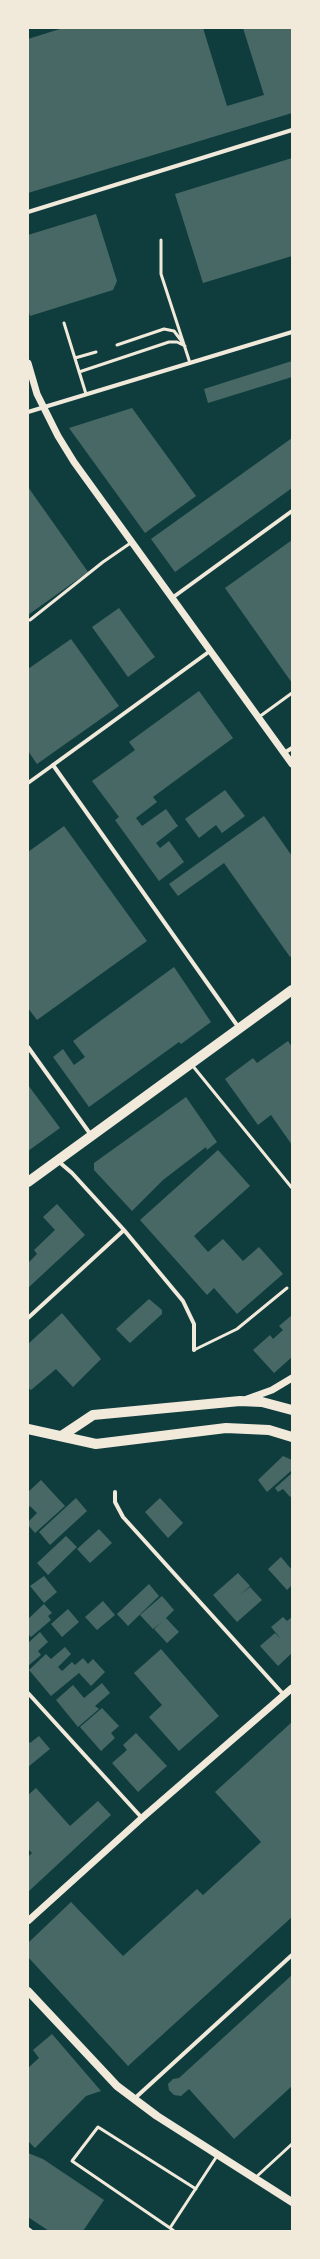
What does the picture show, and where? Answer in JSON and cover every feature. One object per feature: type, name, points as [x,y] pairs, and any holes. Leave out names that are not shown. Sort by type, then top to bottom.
[{"type":"main road","points":[[28,1182],[292,990]]},
{"type":"main road","points":[[63,1435],[93,1415],[240,1401],[262,1402],[292,1410]]},
{"type":"main road","points":[[28,1429],[63,1435],[96,1444],[241,1428],[269,1430],[292,1437]]},
{"type":"main road","points":[[28,1991],[117,2086],[134,2100],[292,2202]]},
{"type":"street","points":[[28,212],[292,130]]},
{"type":"street","points":[[28,412],[292,332]]},
{"type":"street","points":[[28,363],[43,407],[74,462],[292,764]]},
{"type":"street","points":[[172,598],[292,511]]},
{"type":"street","points":[[28,783],[210,651]]},
{"type":"street","points":[[284,753],[292,748]]},
{"type":"street","points":[[53,765],[240,1028]]},
{"type":"street","points":[[28,1047],[91,1135]]},
{"type":"street","points":[[57,1160],[75,1176],[124,1230],[183,1301],[190,1312],[194,1324],[194,1350]]},
{"type":"street","points":[[28,1318],[124,1230]]},
{"type":"street","points":[[240,1401],[272,1390],[292,1378]]},
{"type":"street","points":[[115,1492],[115,1502],[123,1517],[284,1695]]},
{"type":"street","points":[[28,1921],[142,1818],[292,1688]]},
{"type":"street","points":[[28,1693],[142,1818]]},
{"type":"street","points":[[134,2100],[292,1955]]},
{"type":"lane","points":[[161,240],[161,274],[190,363]]},
{"type":"lane","points":[[64,324],[86,394]]},
{"type":"lane","points":[[117,345],[164,329],[174,331],[185,346]]},
{"type":"lane","points":[[79,372],[169,342],[177,342],[185,346]]},
{"type":"lane","points":[[75,358],[96,352]]},
{"type":"lane","points":[[30,620],[103,562],[132,542]]},
{"type":"lane","points":[[259,717],[292,693]]},
{"type":"lane","points":[[190,1064],[292,1188]]},
{"type":"lane","points":[[194,1350],[237,1329],[287,1288]]},
{"type":"lane","points":[[174,2231],[72,2161],[98,2127],[196,2189]]},
{"type":"lane","points":[[255,2178],[292,2144]]},
{"type":"lane","points":[[170,2228],[218,2154]]},
{"type":"path","points":[[28,2228],[32,2231]]},
{"type":"building","points":[[63,28],[203,28],[227,106],[264,95],[243,28],[292,28],[292,113],[28,193],[28,39]]},
{"type":"building","points":[[292,158],[292,256],[203,283],[175,194]]},
{"type":"building","points":[[96,214],[117,281],[113,290],[30,316],[28,309],[28,235]]},
{"type":"building","points":[[292,361],[292,377],[208,403],[204,389]]},
{"type":"building","points":[[132,408],[196,496],[145,533],[69,428]]},
{"type":"building","points":[[292,438],[292,488],[175,572],[151,539]]},
{"type":"building","points":[[28,487],[88,572],[28,615]]},
{"type":"building","points":[[292,540],[292,683],[225,588]]},
{"type":"building","points":[[119,608],[155,657],[128,677],[92,627]]},
{"type":"building","points":[[71,639],[119,706],[37,764],[28,751],[28,669]]},
{"type":"building","points":[[199,691],[233,738],[153,797],[157,802],[136,818],[142,826],[166,809],[178,826],[156,843],[160,848],[169,841],[184,862],[159,881],[115,820],[119,817],[92,781],[135,750],[129,742]]},
{"type":"building","points":[[225,790],[245,816],[222,833],[216,825],[199,838],[185,819]]},
{"type":"building","points":[[264,816],[292,856],[292,955],[290,957],[224,863],[178,896],[169,884]]},
{"type":"building","points":[[64,826],[147,941],[37,1020],[28,1008],[28,852]]},
{"type":"building","points":[[174,967],[211,1022],[181,1044],[179,1042],[89,1107],[53,1057],[63,1049],[74,1065],[85,1057],[73,1041]]},
{"type":"building","points":[[288,1041],[292,1047],[292,1145],[271,1115],[258,1125],[225,1079],[253,1058],[257,1063]]},
{"type":"building","points":[[28,1085],[60,1128],[28,1151]]},
{"type":"building","points":[[186,1097],[217,1142],[207,1150],[206,1147],[163,1180],[132,1211],[94,1170],[94,1163]]},
{"type":"building","points":[[218,1150],[250,1186],[194,1236],[208,1252],[223,1239],[243,1261],[259,1247],[283,1274],[237,1314],[214,1288],[207,1295],[140,1220]]},
{"type":"building","points":[[57,1204],[85,1235],[28,1288],[28,1263],[37,1254],[34,1250],[55,1230],[43,1217]]},
{"type":"building","points":[[149,1299],[162,1310],[162,1314],[130,1343],[116,1329]]},
{"type":"building","points":[[62,1313],[101,1359],[73,1387],[56,1369],[31,1390],[28,1388],[28,1344]]},
{"type":"building","points":[[292,1315],[292,1357],[274,1373],[253,1350],[270,1335],[273,1339],[283,1330],[279,1326]]},
{"type":"building","points":[[283,1456],[292,1460],[292,1470],[267,1492],[258,1480]]},
{"type":"building","points":[[292,1473],[292,1495],[290,1497],[283,1489],[278,1492],[275,1488]]},
{"type":"building","points":[[41,1480],[65,1506],[35,1533],[28,1525],[28,1522],[37,1513],[30,1506],[28,1508],[28,1492]]},
{"type":"building","points":[[76,1498],[87,1511],[50,1545],[39,1532]]},
{"type":"building","points":[[160,1498],[183,1523],[168,1538],[145,1512]]},
{"type":"building","points":[[99,1529],[112,1543],[90,1563],[77,1549]]},
{"type":"building","points":[[66,1536],[77,1547],[48,1575],[37,1563]]},
{"type":"building","points":[[281,1557],[292,1570],[292,1585],[287,1590],[268,1569]]},
{"type":"building","points":[[238,1573],[250,1586],[240,1595],[250,1587],[262,1600],[237,1622],[213,1595]]},
{"type":"building","points":[[44,1576],[57,1592],[44,1603],[30,1586]]},
{"type":"building","points":[[149,1584],[159,1596],[128,1626],[117,1614]]},
{"type":"building","points":[[162,1596],[174,1610],[166,1618],[179,1632],[167,1643],[154,1629],[163,1621],[153,1629],[140,1615]]},
{"type":"building","points":[[103,1601],[115,1615],[97,1630],[85,1617]]},
{"type":"building","points":[[44,1604],[52,1613],[48,1616],[51,1620],[31,1637],[28,1634],[28,1619]]},
{"type":"building","points":[[68,1609],[79,1622],[62,1637],[51,1624]]},
{"type":"building","points":[[283,1617],[287,1621],[292,1617],[292,1653],[278,1666],[260,1646],[275,1633],[281,1639],[271,1627]]},
{"type":"building","points":[[40,1632],[48,1642],[38,1651],[41,1655],[28,1666],[28,1643]]},
{"type":"building","points":[[65,1647],[71,1654],[58,1667],[62,1671],[72,1662],[75,1665],[83,1658],[88,1664],[93,1659],[105,1672],[91,1686],[79,1673],[51,1696],[29,1670],[46,1654],[51,1659]]},
{"type":"building","points":[[161,1649],[219,1716],[179,1751],[149,1717],[162,1705],[134,1673]]},
{"type":"building","points":[[102,1683],[110,1693],[95,1706],[99,1709],[78,1727],[56,1700],[73,1685],[84,1698]]},
{"type":"building","points":[[102,1708],[119,1726],[111,1733],[115,1738],[101,1751],[80,1727]]},
{"type":"building","points":[[292,1722],[292,1917],[128,2066],[28,1957],[28,1943],[71,1902],[123,1956],[197,1889],[203,1895],[261,1842],[215,1792]]},
{"type":"building","points":[[136,1733],[167,1766],[138,1792],[112,1763],[127,1750],[123,1745]]},
{"type":"building","points":[[39,1736],[50,1749],[28,1767],[28,1741],[30,1743]]},
{"type":"building","points":[[36,1788],[70,1826],[98,1801],[111,1815],[29,1891],[28,1857],[32,1853],[28,1849],[28,1795]]},
{"type":"building","points":[[292,1975],[292,2086],[234,2139],[189,2089],[181,2096],[174,2095],[169,2090],[168,2084],[173,2079],[179,2078]]},
{"type":"building","points":[[52,2034],[101,2091],[86,2096],[35,2148],[28,2141],[28,2068],[39,2058],[33,2050]]},
{"type":"building","points":[[28,2153],[43,2159],[104,2200],[83,2231],[49,2231],[28,2217]]}]
